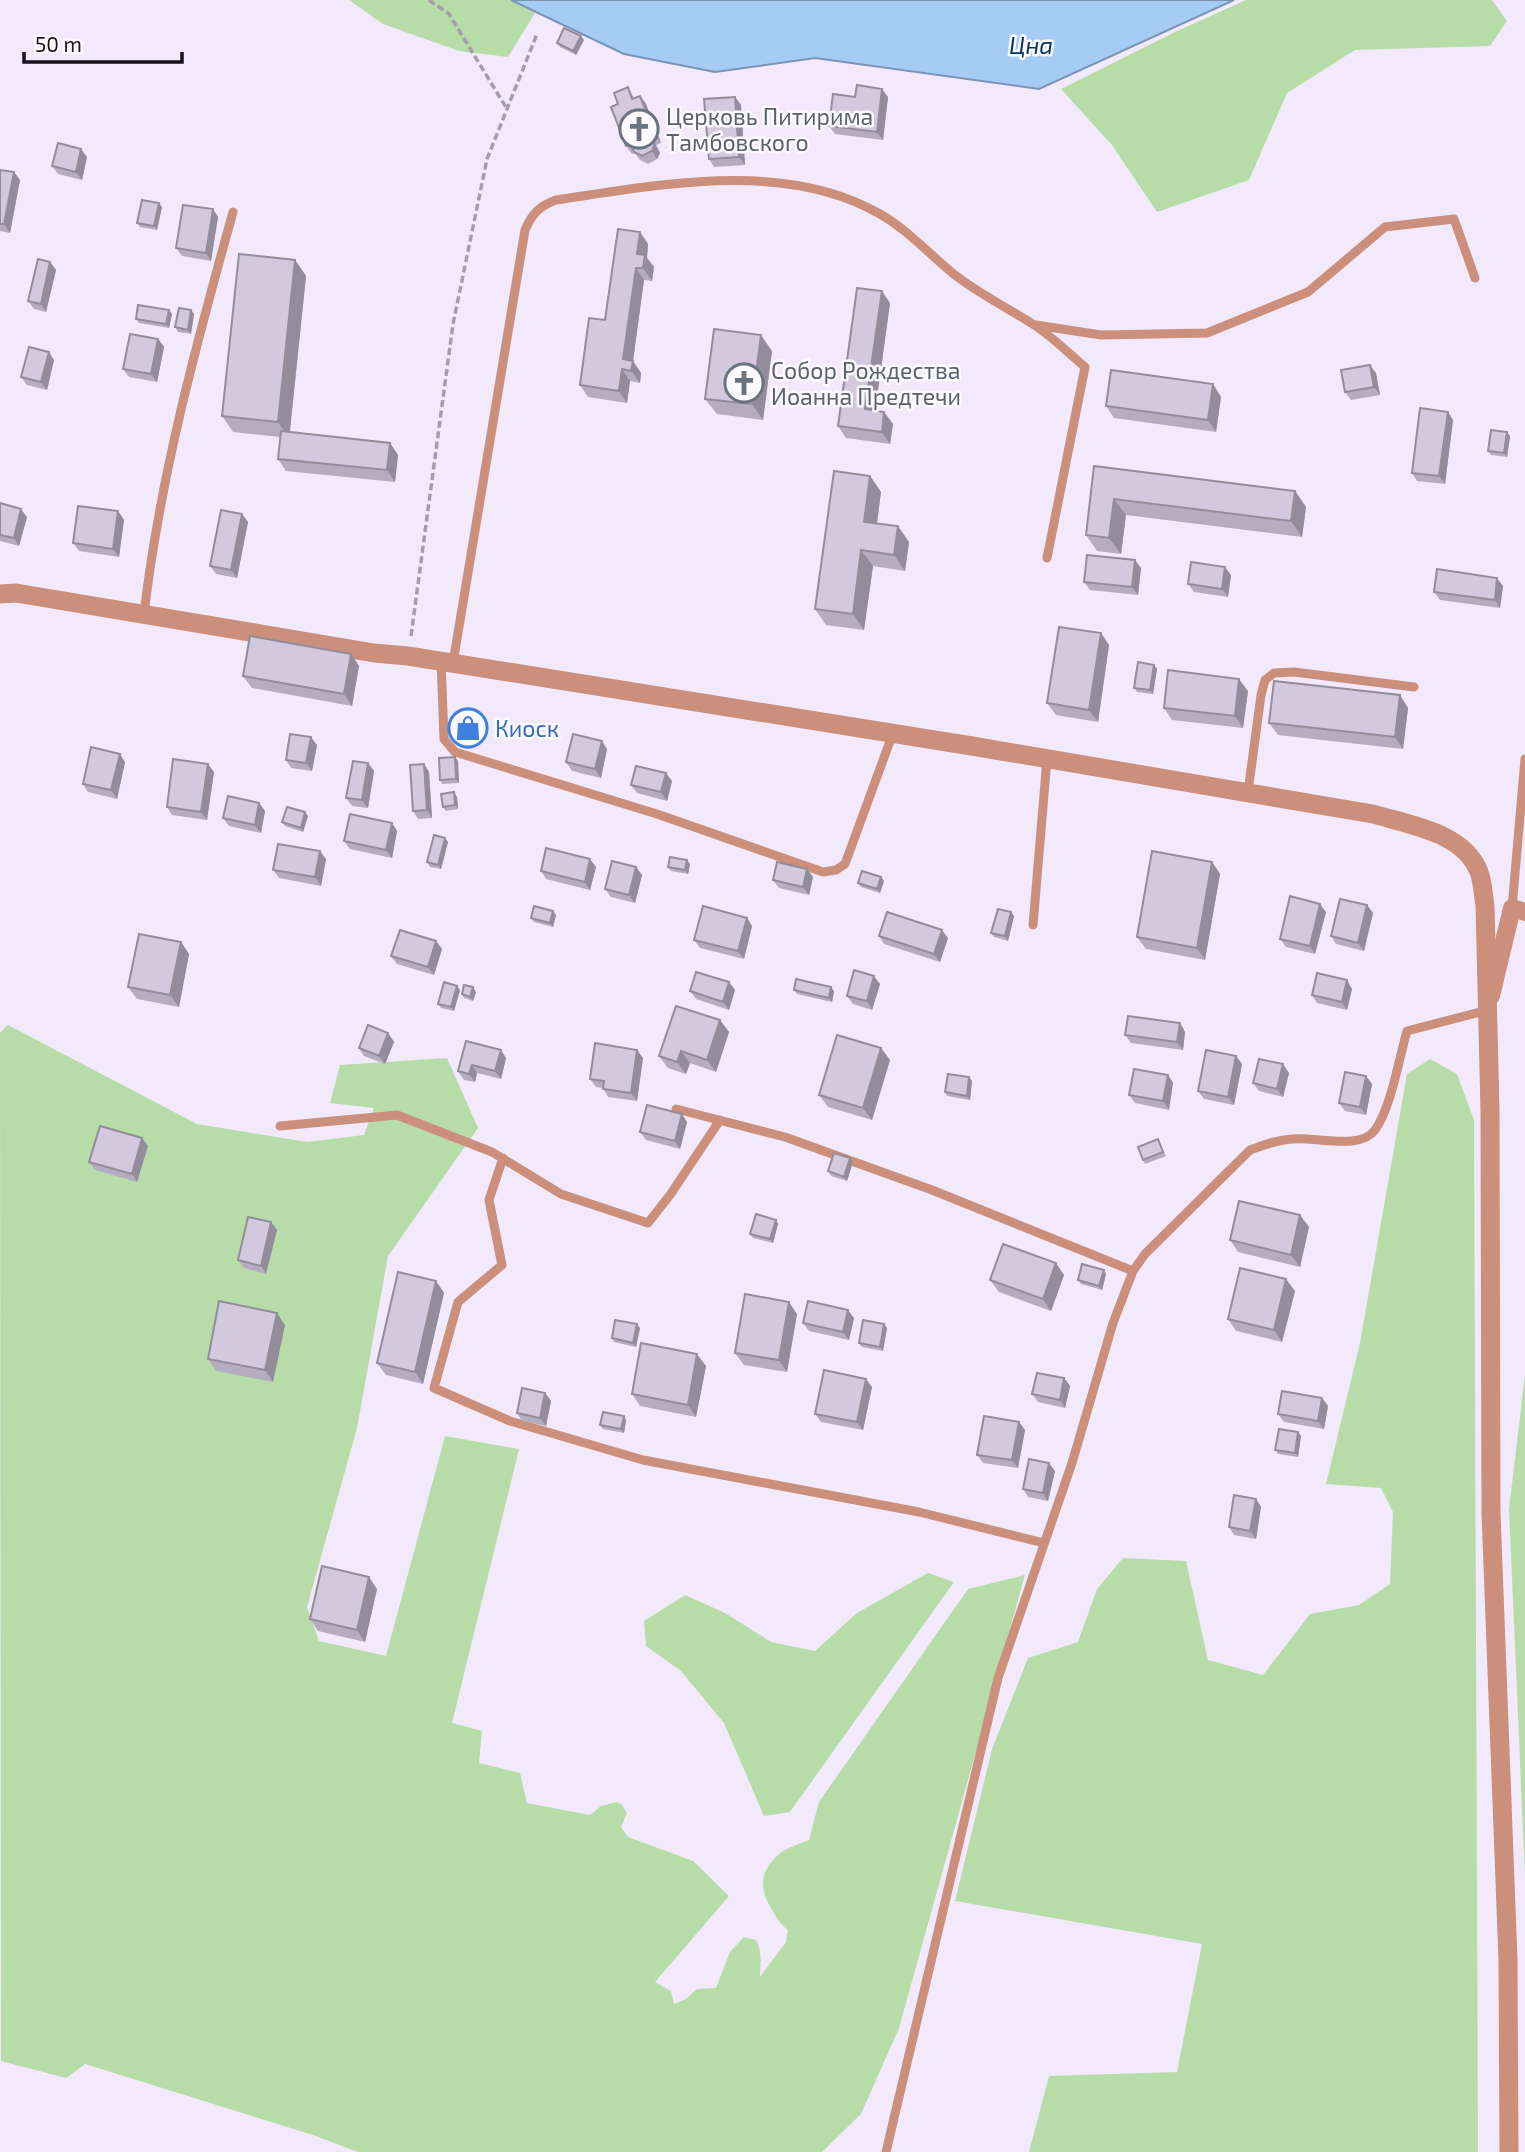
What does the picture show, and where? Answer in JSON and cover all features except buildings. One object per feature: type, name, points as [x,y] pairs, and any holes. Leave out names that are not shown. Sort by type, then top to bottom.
[{"type":"street","points":[[0,594],[16,593],[374,653],[447,662],[1248,792],[1373,814],[1437,833],[1464,849],[1479,872],[1485,905],[1492,1513],[1508,1960],[1509,2152]]},
{"type":"street","points":[[1488,1010],[1519,910]]},
{"type":"lane","points":[[893,733],[845,864],[836,870],[823,872],[657,814],[455,752],[444,739],[447,662],[525,230],[531,218],[543,205],[556,200],[666,184],[754,181],[817,188],[881,215],[956,275],[1009,311],[1034,324],[1085,367],[1047,558]]},
{"type":"lane","points":[[144,614],[150,559],[186,384],[233,212]]},
{"type":"lane","points":[[1034,324],[1101,335],[1208,333],[1308,292],[1385,227],[1454,219],[1475,278]]},
{"type":"lane","points":[[1248,792],[1261,695],[1265,680],[1274,673],[1294,672],[1414,687]]},
{"type":"lane","points":[[1033,925],[1047,759]]},
{"type":"lane","points":[[1519,910],[1525,759]]},
{"type":"lane","points":[[886,2152],[998,1678],[1072,1463],[1113,1323],[1133,1271],[1145,1254],[1250,1150],[1272,1141],[1350,1142],[1371,1135],[1386,1108],[1407,1031],[1488,1010]]},
{"type":"lane","points":[[676,1109],[785,1137],[932,1190],[1133,1271]]},
{"type":"lane","points":[[280,1126],[397,1115],[492,1152],[561,1194],[648,1223],[720,1120]]},
{"type":"lane","points":[[503,1158],[489,1200],[502,1265],[458,1302],[434,1388],[510,1421],[643,1460],[919,1513],[1044,1543]]},
{"type":"path","points":[[429,0],[449,14],[507,109]]},
{"type":"path","points":[[408,656],[453,324],[487,159],[537,34]]},
{"type":"green space","points":[[349,0],[511,0],[535,13],[508,57],[459,51],[383,24]]},
{"type":"green space","points":[[1246,0],[1492,0],[1507,21],[1490,46],[1355,50],[1287,93],[1249,180],[1157,212],[1112,145],[1061,89]]},
{"type":"green space","points":[[8,1025],[197,1124],[307,1142],[364,1135],[374,1108],[330,1103],[340,1065],[447,1058],[478,1128],[388,1256],[357,1428],[307,1607],[319,1641],[386,1656],[445,1436],[519,1449],[452,1723],[482,1731],[479,1763],[520,1773],[527,1803],[590,1815],[601,1806],[617,1802],[627,1813],[621,1827],[628,1837],[693,1861],[729,1896],[655,1982],[671,1991],[674,2004],[686,1999],[697,1989],[716,1988],[730,1952],[744,1937],[756,1940],[760,1949],[760,1977],[786,1942],[788,1930],[769,1905],[764,1890],[764,1876],[772,1861],[789,1848],[809,1840],[819,1802],[968,1589],[1025,1575],[899,2028],[861,2114],[822,2152],[358,2152],[313,2135],[85,2064],[66,2078],[1,2061],[0,1033]]},
{"type":"green space","points":[[1430,1059],[1457,1074],[1474,1120],[1478,2152],[1029,2152],[1049,2076],[1177,2072],[1202,1944],[955,1901],[992,1749],[1028,1658],[1078,1642],[1097,1589],[1123,1558],[1186,1561],[1208,1660],[1263,1675],[1310,1614],[1359,1605],[1390,1584],[1393,1512],[1381,1488],[1326,1484],[1360,1343],[1407,1074]]},
{"type":"green space","points":[[1525,1375],[1525,1875],[1509,1509]]},
{"type":"green space","points":[[928,1573],[954,1582],[790,1812],[764,1816],[724,1723],[681,1671],[646,1646],[644,1621],[685,1595],[725,1613],[771,1642],[815,1651],[857,1613]]},
{"type":"water","name":"Цна","points":[[511,0],[1234,0],[1039,89],[815,58],[715,72],[624,54]]},
{"type":"place","name":"Церковь Питирима Тамбовского","points":[[639,129]]},
{"type":"place","name":"Собор Рождества Иоанна Предтечи","points":[[744,383]]},
{"type":"place","name":"Киоск","points":[[468,728]]}]
